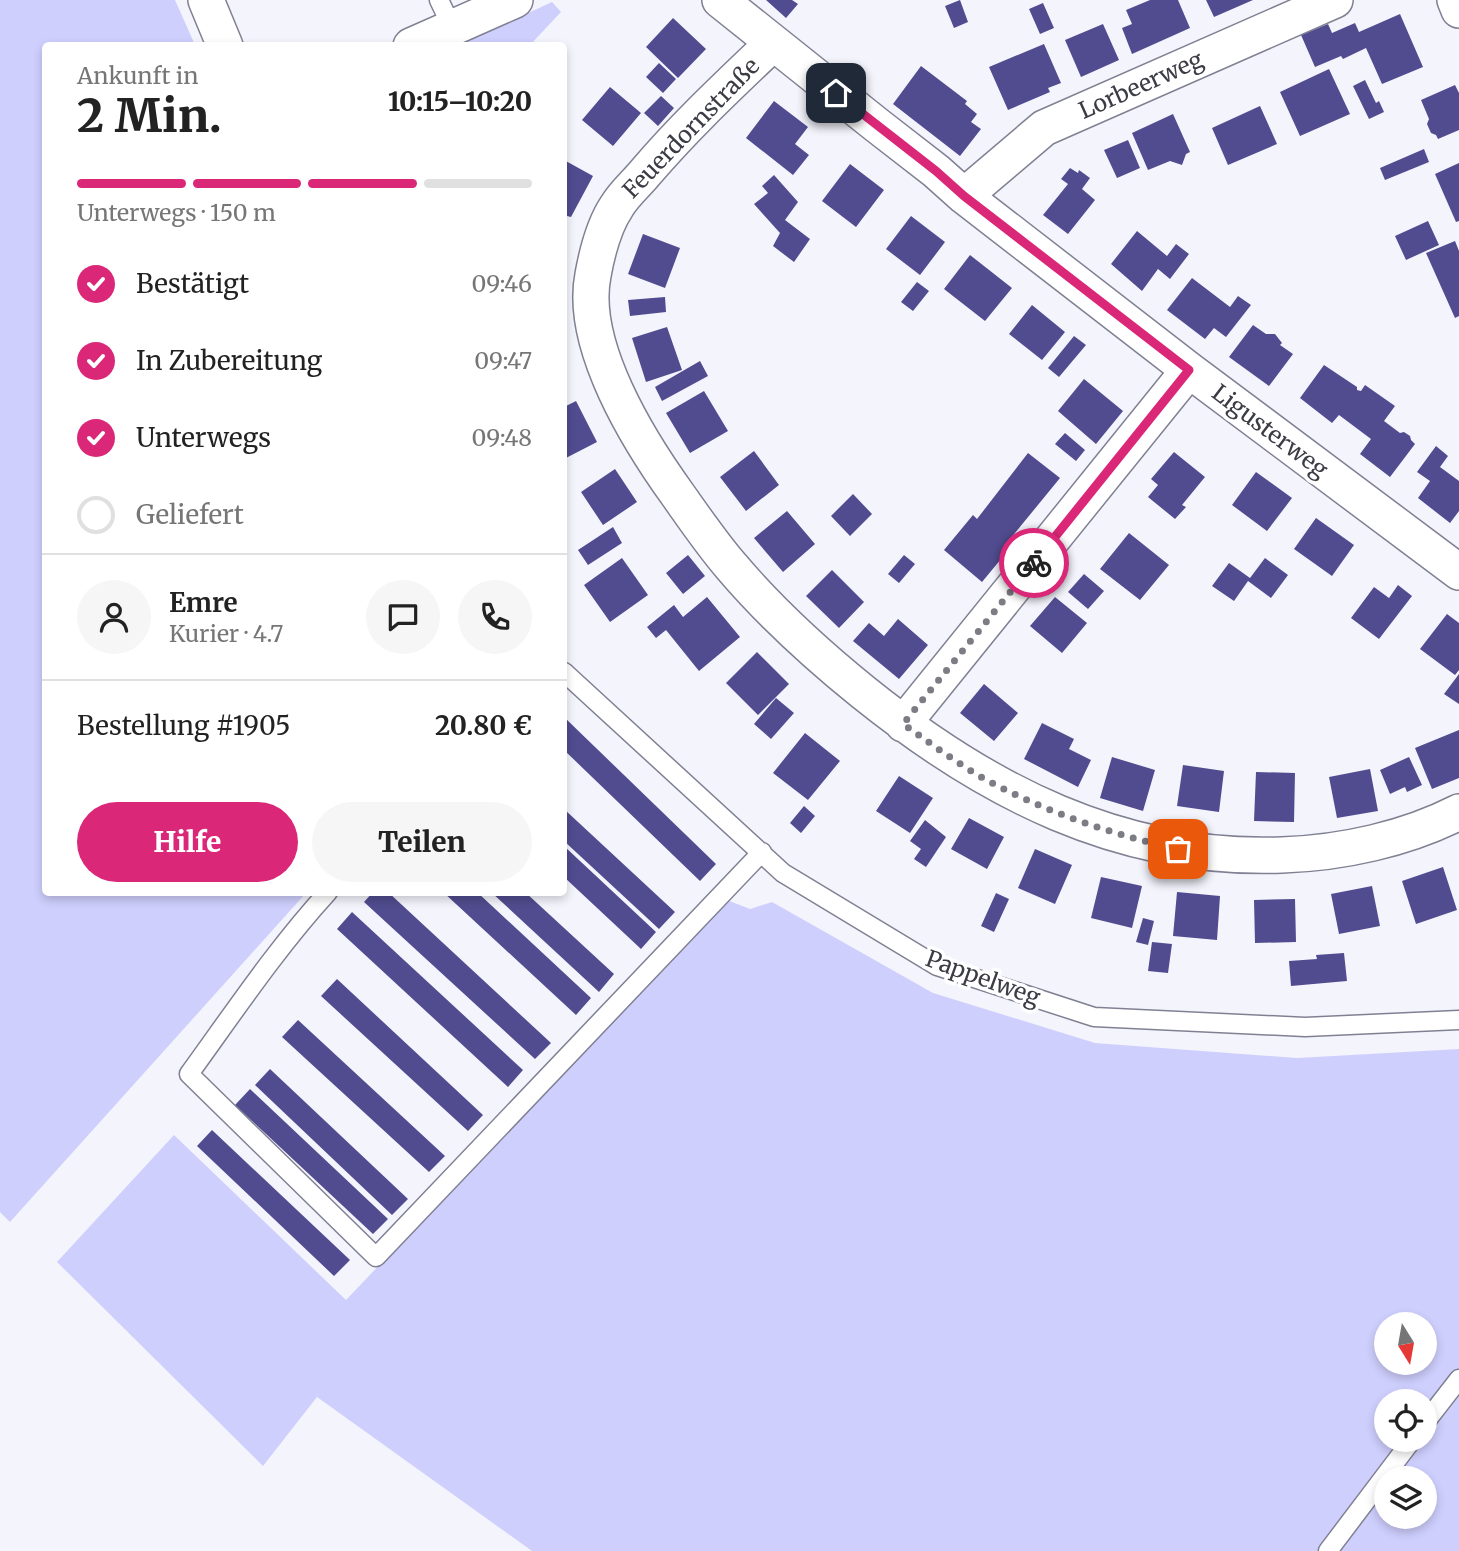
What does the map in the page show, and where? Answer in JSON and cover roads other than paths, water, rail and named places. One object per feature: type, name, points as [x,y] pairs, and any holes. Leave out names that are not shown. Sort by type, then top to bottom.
[{"type":"street","points":[[206,0],[223,42]]},
{"type":"street","points":[[415,42],[446,14],[514,0]]},
{"type":"street","name":"Ligusterweg","points":[[720,0],[964,196],[1189,370],[1459,572]]},
{"type":"street","name":"Lorbeerweg","points":[[964,196],[1044,128],[1335,0]]},
{"type":"street","points":[[1455,0],[1459,10]]},
{"type":"street","name":"Feuerdornstraße","points":[[773,43],[699,113],[615,207],[592,278],[592,306],[597,339],[609,376],[644,443],[670,484],[731,566],[824,661],[903,724],[982,777],[1045,808],[1140,841],[1178,849],[1257,856],[1314,853],[1384,839],[1459,812]]},
{"type":"street","points":[[903,724],[1189,370]]},
{"type":"lane","name":"Pappelweg","points":[[567,675],[783,873],[937,966],[1094,1017],[1305,1027],[1459,1020]]},
{"type":"lane","points":[[325,896],[282,945],[189,1074],[376,1257],[762,852]]},
{"type":"lane","points":[[1437,1407],[1459,1379]]},
{"type":"lane","points":[[1328,1551],[1403,1452]]}]
